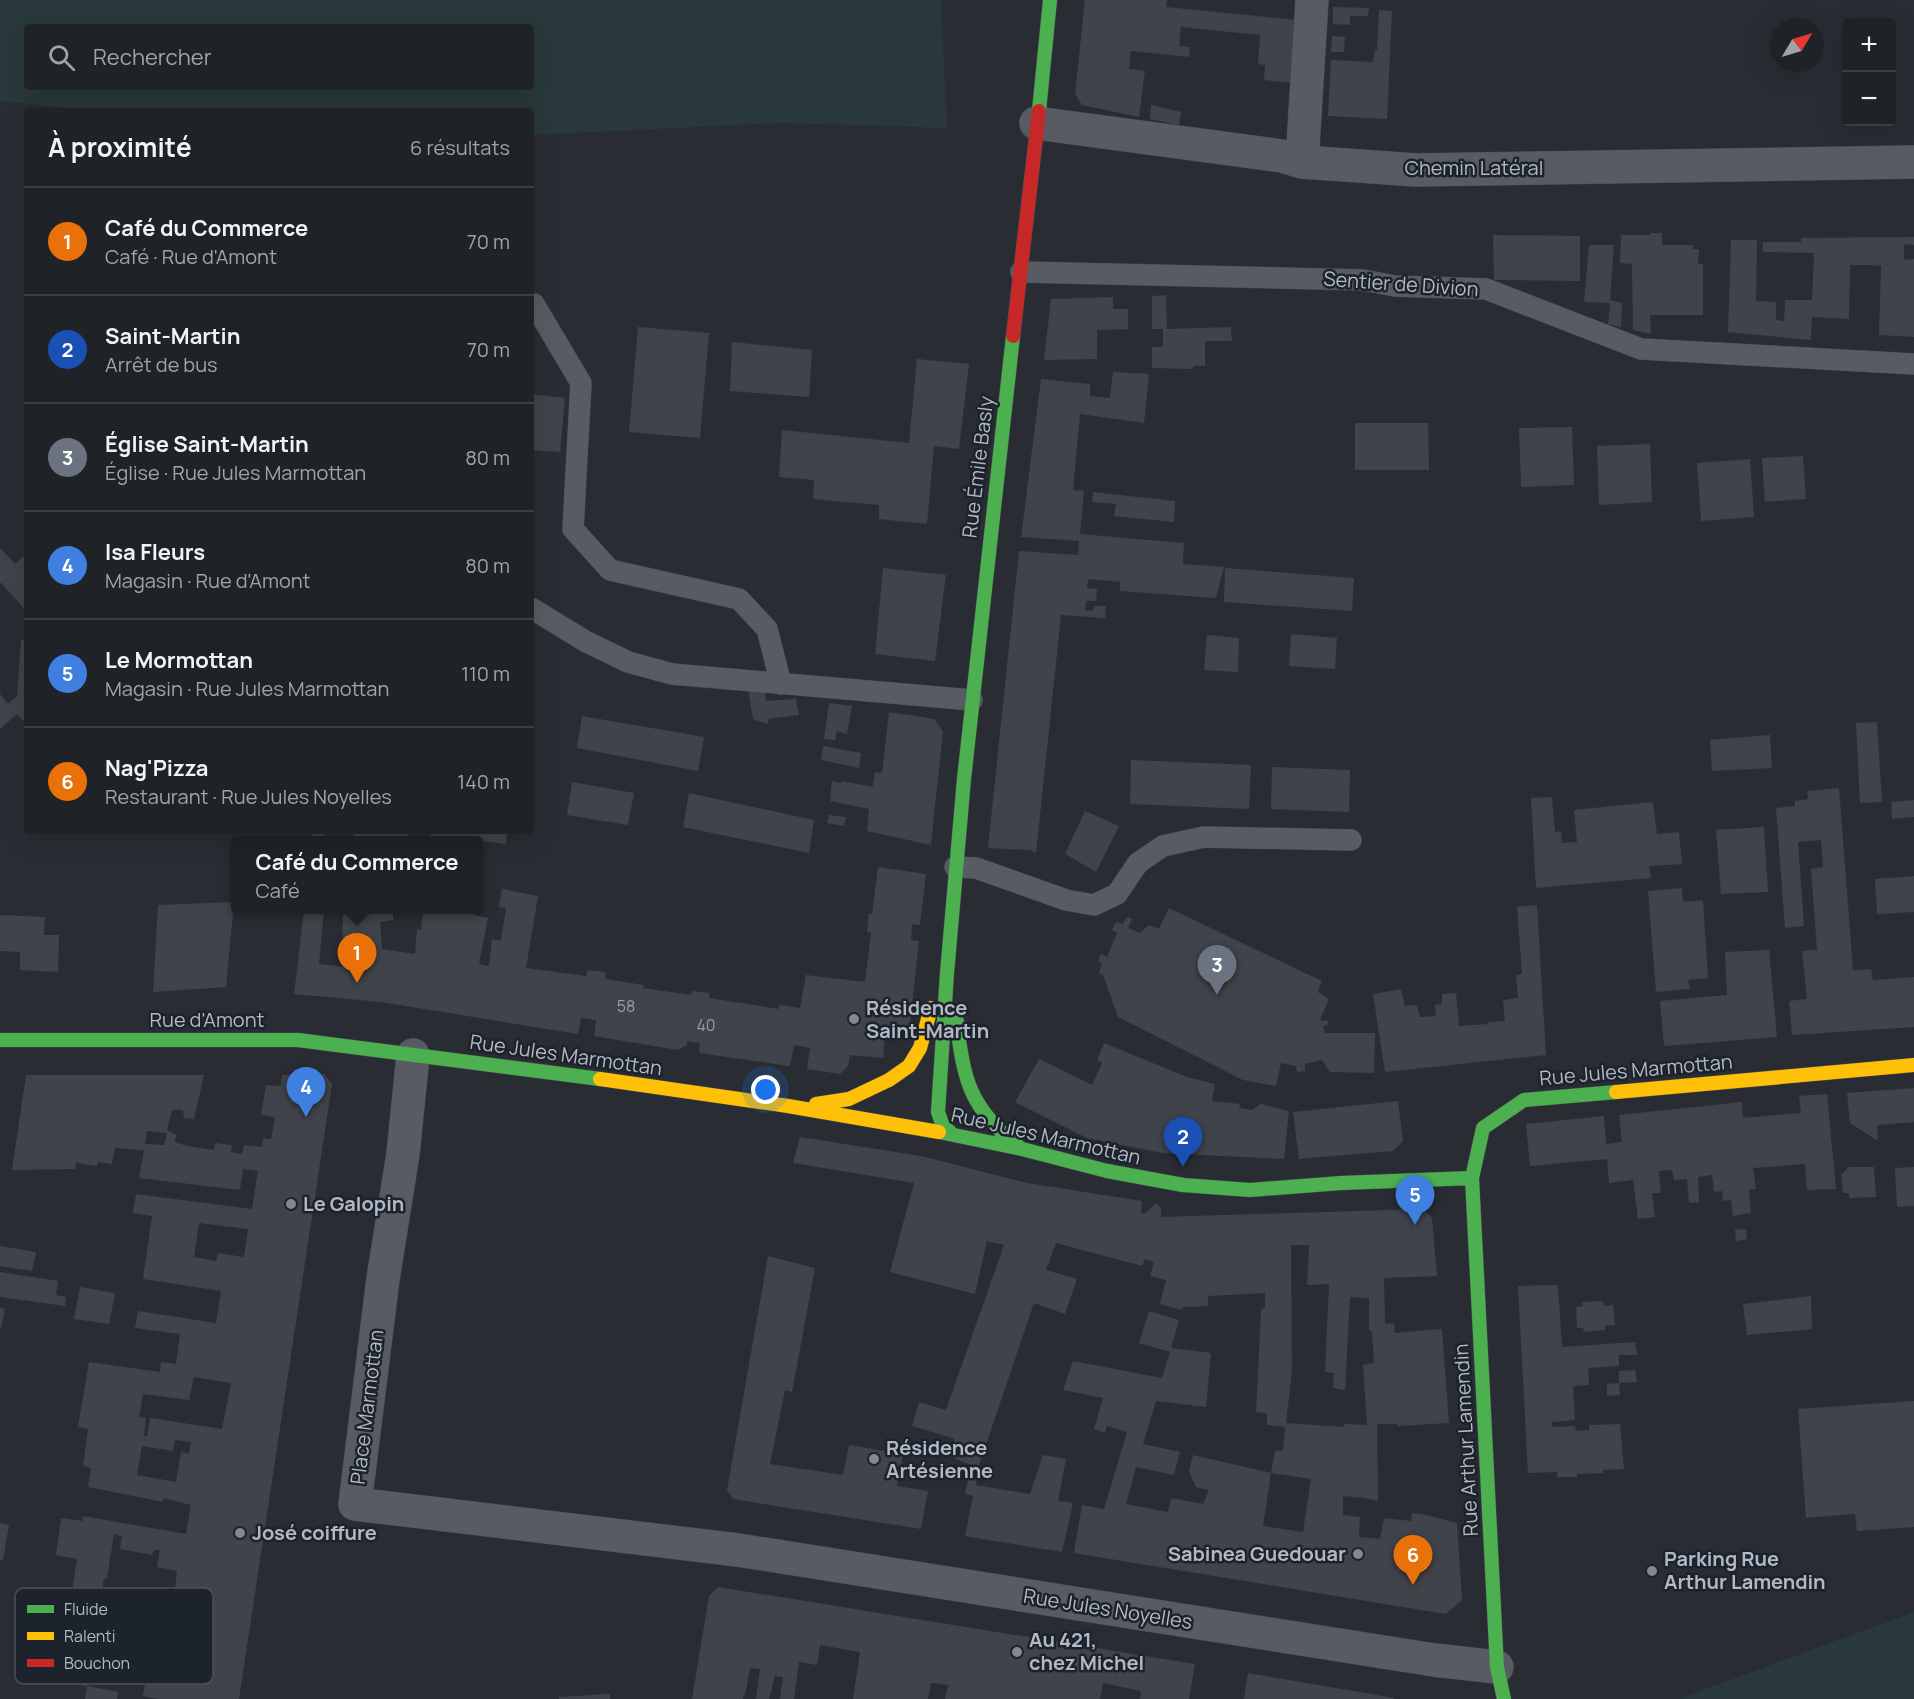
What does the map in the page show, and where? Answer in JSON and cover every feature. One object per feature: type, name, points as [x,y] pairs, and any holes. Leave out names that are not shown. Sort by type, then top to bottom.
[{"type":"street","name":"Rue Émile Basly","points":[[952,1134],[937,1118],[948,939],[972,699],[1050,0]]},
{"type":"street","points":[[1302,162],[1312,0]]},
{"type":"street","name":"Chemin Latéral","points":[[1036,123],[1282,156],[1302,162],[1416,170],[1914,162]]},
{"type":"street","name":"Rue Émile Basly","points":[[788,1106],[849,1099],[889,1080],[909,1066],[920,1048],[948,939]]},
{"type":"street","name":"Rue Émile Basly","points":[[948,939],[959,1046],[964,1072],[974,1101],[1001,1135],[1022,1149]]},
{"type":"street","name":"Rue d'Amont","points":[[0,1040],[298,1040],[413,1055]]},
{"type":"street","name":"Rue Jules Marmottan","points":[[413,1055],[788,1106],[952,1134],[1116,1173],[1183,1185],[1250,1190],[1341,1183],[1472,1178],[1483,1128],[1524,1100],[1914,1065]]},
{"type":"street","name":"Place Marmottan","points":[[413,1055],[403,1154],[380,1302],[355,1504],[718,1548]]},
{"type":"street","name":"Rue Arthur Lamendin","points":[[1472,1178],[1497,1667],[1504,1699]]},
{"type":"street","name":"Rue Jules Noyelles","points":[[718,1548],[1410,1657],[1497,1667]]},
{"type":"lane","name":"Sentier de Divion","points":[[1021,272],[1363,280],[1395,286],[1486,289],[1641,349],[1914,364]]},
{"type":"lane","points":[[534,304],[581,383],[573,529],[610,570],[739,599],[767,628],[781,684]]},
{"type":"lane","points":[[534,610],[585,641],[628,662],[672,674],[972,699]]},
{"type":"lane","points":[[955,867],[976,868],[1066,900],[1094,905],[1117,894],[1138,863],[1163,846],[1204,837],[1351,840]]},
{"type":"shaded area","points":[[0,0],[941,0],[947,128],[781,123],[534,135],[534,108],[71,108],[0,101]]},
{"type":"shaded area","points":[[1914,1612],[1914,1699],[1678,1699]]},
{"type":"building","points":[[1085,0],[1167,0],[1166,7],[1296,20],[1292,83],[1264,80],[1265,65],[1258,64],[1260,35],[1181,27],[1179,46],[1190,47],[1189,57],[1131,51],[1129,69],[1145,71],[1139,117],[1082,105],[1075,94]]},
{"type":"building","points":[[1333,7],[1369,8],[1368,16],[1350,16],[1350,25],[1333,24]]},
{"type":"building","points":[[1379,10],[1392,11],[1387,119],[1328,116],[1331,60],[1373,62],[1375,50],[1377,50]]},
{"type":"building","points":[[1332,36],[1345,37],[1344,52],[1331,52]]},
{"type":"building","points":[[1151,105],[1181,112],[1179,125],[1150,119]]},
{"type":"building","points":[[1650,233],[1662,233],[1662,245],[1693,245],[1693,249],[1699,249],[1698,264],[1703,264],[1703,315],[1650,315],[1651,334],[1633,330],[1632,264],[1620,263],[1621,235],[1650,235]]},
{"type":"building","points":[[1493,235],[1580,236],[1580,281],[1494,280]]},
{"type":"building","points":[[1914,237],[1914,245],[1904,244],[1904,260],[1914,259],[1914,337],[1879,335],[1881,266],[1868,265],[1850,265],[1849,319],[1812,317],[1811,340],[1728,332],[1731,240],[1757,240],[1756,301],[1776,302],[1776,320],[1784,321],[1785,300],[1812,300],[1814,253],[1763,252],[1763,242],[1801,242],[1801,238]]},
{"type":"building","points":[[1589,245],[1614,245],[1610,300],[1622,303],[1621,327],[1608,324],[1610,303],[1584,302]]},
{"type":"building","points":[[1166,295],[1167,329],[1231,327],[1232,341],[1205,341],[1205,366],[1193,366],[1193,369],[1152,368],[1152,347],[1163,347],[1163,329],[1152,329],[1152,296]]},
{"type":"building","points":[[1113,297],[1113,309],[1128,309],[1128,329],[1097,330],[1097,359],[1044,360],[1051,299]]},
{"type":"building","points":[[638,327],[709,333],[700,438],[629,432]]},
{"type":"building","points":[[732,342],[812,350],[809,397],[730,391]]},
{"type":"building","points":[[917,359],[969,364],[959,449],[934,446],[927,524],[879,519],[879,505],[813,499],[814,480],[779,477],[782,430],[909,443]]},
{"type":"building","points":[[1113,372],[1149,374],[1144,423],[1080,414],[1073,490],[1084,491],[1080,534],[1184,543],[1183,564],[1224,567],[1216,598],[1120,591],[1120,582],[1088,579],[1087,588],[1097,589],[1096,601],[1086,601],[1085,611],[1093,610],[1094,606],[1106,606],[1105,618],[1061,615],[1036,853],[1031,850],[988,848],[1019,551],[1078,555],[1079,541],[1021,537],[1041,379],[1090,384],[1090,396],[1110,398]]},
{"type":"building","points":[[534,394],[565,398],[560,452],[534,450]]},
{"type":"building","points":[[1355,423],[1428,423],[1429,470],[1355,470]]},
{"type":"building","points":[[1572,427],[1574,485],[1521,487],[1519,428]]},
{"type":"building","points":[[1650,444],[1652,502],[1599,505],[1597,446]]},
{"type":"building","points":[[1803,456],[1806,499],[1765,502],[1762,458]]},
{"type":"building","points":[[1750,459],[1754,517],[1701,521],[1697,463]]},
{"type":"building","points":[[1093,492],[1175,501],[1174,522],[1114,516],[1116,504],[1092,502]]},
{"type":"building","points":[[0,548],[15,564],[24,556],[24,609],[0,582]]},
{"type":"building","points":[[883,568],[946,575],[935,661],[875,654]]},
{"type":"building","points":[[1225,568],[1354,578],[1352,611],[1224,602]]},
{"type":"building","points":[[1291,634],[1337,638],[1335,669],[1289,666]]},
{"type":"building","points":[[1207,635],[1239,638],[1238,672],[1204,670]]},
{"type":"building","points":[[21,640],[24,640],[24,722],[17,714],[0,729],[0,694],[8,704],[17,696]]},
{"type":"building","points":[[748,689],[765,692],[766,701],[796,699],[799,715],[768,719],[768,724],[753,719]]},
{"type":"building","points":[[829,703],[852,706],[847,734],[837,731],[835,740],[824,739]]},
{"type":"building","points":[[889,712],[934,719],[943,731],[931,845],[867,831],[869,809],[830,801],[832,781],[873,787],[875,772],[882,773]]},
{"type":"building","points":[[582,716],[704,737],[698,771],[577,748]]},
{"type":"building","points":[[1877,722],[1882,802],[1860,803],[1856,723]]},
{"type":"building","points":[[1770,735],[1772,768],[1712,771],[1710,740]]},
{"type":"building","points":[[823,746],[861,753],[859,768],[821,760]]},
{"type":"building","points":[[1131,760],[1251,765],[1249,809],[1130,804]]},
{"type":"building","points":[[1272,767],[1350,770],[1349,812],[1271,809]]},
{"type":"building","points":[[572,782],[634,793],[628,825],[567,815]]},
{"type":"building","points":[[1839,788],[1853,970],[1871,969],[1873,980],[1914,977],[1914,1027],[1792,1035],[1789,1001],[1807,999],[1802,951],[1817,950],[1811,869],[1823,867],[1821,840],[1798,842],[1804,926],[1785,928],[1776,808],[1795,806],[1795,801],[1808,799],[1807,791]]},
{"type":"building","points":[[689,793],[814,820],[809,853],[683,827]]},
{"type":"building","points":[[1552,797],[1555,832],[1561,831],[1562,843],[1577,842],[1574,810],[1653,802],[1657,834],[1679,832],[1682,864],[1649,866],[1651,878],[1536,888],[1531,798]]},
{"type":"building","points":[[1914,800],[1914,817],[1892,819],[1891,802]]},
{"type":"building","points":[[1085,811],[1119,826],[1096,872],[1065,854]]},
{"type":"building","points":[[829,815],[846,817],[844,826],[827,823]]},
{"type":"building","points":[[1764,827],[1768,892],[1721,894],[1716,830]]},
{"type":"building","points":[[354,834],[408,834],[408,836],[353,836]]},
{"type":"building","points":[[431,834],[507,834],[506,844],[484,841],[483,848],[483,836],[430,836]]},
{"type":"building","points":[[878,867],[926,874],[920,925],[912,924],[911,940],[919,941],[909,1031],[903,1034],[885,1035],[883,1058],[850,1055],[848,1066],[840,1074],[807,1069],[810,1048],[794,1045],[790,1066],[699,1053],[700,1043],[687,1041],[687,1045],[678,1050],[594,1036],[596,1020],[581,1018],[578,1034],[381,1002],[294,994],[304,914],[324,914],[319,964],[345,967],[343,914],[393,914],[393,920],[380,922],[382,949],[415,954],[417,929],[421,930],[423,914],[474,914],[488,918],[479,964],[489,966],[492,939],[501,941],[506,908],[499,907],[502,889],[538,896],[526,968],[586,976],[587,970],[605,972],[605,979],[644,985],[643,988],[691,995],[692,991],[709,993],[709,998],[778,1009],[779,1005],[800,1008],[806,975],[865,982],[871,933],[867,932],[869,913],[872,914]]},
{"type":"building","points":[[1914,876],[1914,912],[1877,914],[1875,879]]},
{"type":"building","points":[[1682,888],[1683,902],[1703,900],[1708,978],[1688,980],[1690,989],[1656,992],[1648,891]]},
{"type":"building","points":[[231,902],[231,914],[233,914],[226,987],[153,992],[158,905]]},
{"type":"building","points":[[1537,905],[1546,1055],[1385,1072],[1373,994],[1401,989],[1405,1006],[1417,1005],[1420,1017],[1436,1016],[1435,1005],[1442,1004],[1442,994],[1456,993],[1459,1026],[1505,1021],[1503,1000],[1518,998],[1516,975],[1522,974],[1517,907]]},
{"type":"building","points":[[1169,908],[1322,981],[1318,992],[1329,999],[1320,1020],[1328,1021],[1329,1025],[1323,1026],[1325,1033],[1375,1033],[1374,1073],[1330,1072],[1322,1060],[1305,1064],[1305,1071],[1297,1072],[1296,1066],[1281,1063],[1276,1086],[1243,1080],[1118,1017],[1103,975],[1099,973],[1102,963],[1098,961],[1101,954],[1107,957],[1117,933],[1112,930],[1116,922],[1123,924],[1127,917],[1132,919],[1128,928],[1140,933],[1149,925],[1159,929]]},
{"type":"building","points":[[0,915],[45,917],[44,935],[59,935],[58,972],[20,970],[20,952],[0,951]]},
{"type":"building","points":[[1769,950],[1777,1037],[1664,1046],[1660,1001],[1727,995],[1725,952]]},
{"type":"building","points":[[1104,1043],[1187,1077],[1215,1084],[1212,1101],[1240,1104],[1239,1108],[1252,1110],[1261,1104],[1289,1111],[1284,1159],[1162,1153],[1087,1138],[1015,1102],[1039,1059],[1092,1085],[1102,1063],[1097,1060]]},
{"type":"building","points":[[324,1074],[332,1084],[239,1699],[158,1699],[143,1696],[145,1684],[213,1684],[213,1588],[175,1588],[177,1571],[157,1567],[160,1550],[154,1550],[152,1555],[120,1549],[122,1536],[114,1534],[107,1578],[104,1578],[102,1588],[72,1588],[77,1559],[56,1555],[61,1518],[83,1521],[83,1516],[186,1534],[191,1505],[163,1498],[163,1502],[88,1487],[91,1468],[83,1466],[88,1429],[78,1427],[89,1362],[160,1372],[161,1362],[176,1364],[180,1334],[135,1328],[138,1311],[216,1323],[221,1291],[143,1279],[152,1216],[133,1213],[136,1194],[252,1209],[258,1171],[243,1169],[240,1190],[139,1178],[144,1150],[115,1148],[112,1164],[98,1162],[97,1166],[76,1163],[75,1169],[12,1170],[26,1075],[204,1075],[194,1119],[184,1118],[183,1110],[172,1110],[167,1130],[177,1135],[174,1141],[186,1146],[214,1150],[215,1143],[232,1145],[231,1152],[242,1154],[244,1145],[262,1147],[263,1138],[271,1139],[275,1117],[261,1115],[266,1085],[281,1086],[282,1075]],"holes":[[[147,1131],[167,1133],[164,1145],[145,1144]],[[199,1223],[248,1229],[244,1257],[218,1253],[216,1261],[194,1257]],[[194,1377],[231,1383],[222,1429],[150,1418],[147,1436],[144,1436],[146,1418],[139,1417],[143,1394],[189,1400]],[[175,1440],[191,1442],[189,1454],[181,1452],[176,1482],[137,1475],[142,1446],[173,1451]]]},
{"type":"building","points":[[1914,1088],[1914,1122],[1877,1125],[1878,1141],[1850,1123],[1847,1093]]},
{"type":"building","points":[[1827,1094],[1836,1189],[1807,1190],[1805,1164],[1753,1168],[1756,1189],[1749,1189],[1751,1213],[1733,1216],[1731,1200],[1723,1201],[1722,1191],[1714,1192],[1712,1175],[1698,1177],[1699,1202],[1689,1203],[1687,1179],[1674,1180],[1672,1170],[1659,1171],[1661,1193],[1652,1193],[1655,1217],[1638,1219],[1633,1180],[1609,1183],[1607,1159],[1530,1166],[1526,1124],[1604,1116],[1606,1144],[1622,1142],[1619,1115],[1742,1102],[1743,1118],[1801,1113],[1799,1096]]},
{"type":"building","points":[[1398,1101],[1403,1141],[1393,1151],[1299,1159],[1293,1112]]},
{"type":"building","points":[[800,1137],[921,1156],[1027,1183],[1142,1201],[1141,1213],[1144,1214],[1156,1203],[1161,1208],[1161,1217],[1423,1209],[1432,1218],[1437,1276],[1384,1278],[1385,1324],[1394,1323],[1395,1333],[1442,1329],[1449,1423],[1397,1426],[1397,1424],[1377,1424],[1378,1501],[1343,1496],[1343,1515],[1360,1517],[1359,1537],[1380,1539],[1384,1518],[1411,1521],[1412,1513],[1457,1523],[1462,1600],[1446,1614],[1074,1553],[1082,1505],[1104,1509],[1127,1432],[1107,1426],[1105,1433],[1094,1429],[1103,1398],[1063,1390],[1073,1361],[1162,1378],[1170,1352],[1139,1343],[1149,1311],[1179,1320],[1171,1348],[1211,1353],[1206,1407],[1156,1401],[1143,1444],[1180,1452],[1174,1475],[1136,1467],[1126,1504],[1168,1512],[1171,1498],[1203,1504],[1209,1490],[1196,1487],[1189,1471],[1193,1455],[1271,1473],[1275,1451],[1283,1450],[1285,1427],[1267,1425],[1267,1413],[1256,1412],[1261,1309],[1265,1308],[1265,1293],[1208,1296],[1208,1306],[1183,1307],[1182,1310],[1160,1304],[1166,1280],[1150,1276],[1154,1262],[1145,1259],[1142,1266],[1056,1243],[1046,1270],[1077,1279],[1065,1314],[1034,1303],[978,1468],[949,1456],[955,1439],[912,1426],[919,1402],[946,1410],[1004,1245],[987,1241],[975,1294],[890,1272],[914,1183],[793,1163]],"holes":[[[1291,1245],[1309,1245],[1307,1285],[1329,1284],[1325,1372],[1334,1373],[1333,1388],[1345,1390],[1350,1297],[1369,1298],[1369,1331],[1372,1331],[1374,1363],[1363,1365],[1367,1425],[1344,1424],[1344,1427],[1286,1423],[1292,1371]],[[1271,1473],[1311,1479],[1303,1532],[1263,1526]]]},
{"type":"building","points":[[1849,1167],[1874,1167],[1876,1197],[1849,1198],[1849,1193],[1843,1193],[1841,1175]]},
{"type":"building","points":[[1914,1167],[1914,1206],[1897,1207],[1895,1168]]},
{"type":"building","points":[[1746,1229],[1747,1239],[1736,1241],[1735,1230]]},
{"type":"building","points":[[0,1246],[36,1252],[32,1271],[0,1266]]},
{"type":"building","name":"Résidence Artésienne","points":[[768,1256],[815,1268],[792,1392],[785,1390],[770,1464],[843,1475],[849,1445],[903,1454],[897,1486],[928,1491],[921,1529],[733,1499],[727,1490]]},
{"type":"building","points":[[0,1272],[58,1281],[56,1295],[66,1297],[65,1306],[0,1297]]},
{"type":"building","points":[[1558,1285],[1562,1347],[1635,1342],[1637,1355],[1619,1355],[1619,1366],[1588,1368],[1589,1385],[1573,1386],[1575,1420],[1552,1422],[1552,1427],[1575,1426],[1576,1431],[1589,1430],[1589,1425],[1620,1424],[1624,1469],[1577,1474],[1577,1477],[1557,1477],[1557,1472],[1528,1473],[1518,1286]]},
{"type":"building","points":[[80,1287],[115,1293],[109,1324],[74,1319]]},
{"type":"building","points":[[1811,1296],[1812,1329],[1747,1335],[1743,1304]]},
{"type":"building","points":[[1603,1301],[1604,1306],[1613,1305],[1615,1325],[1605,1326],[1605,1330],[1584,1332],[1583,1328],[1577,1328],[1576,1307],[1583,1306],[1582,1302]]},
{"type":"building","points":[[0,1308],[5,1309],[1,1328],[0,1328]]},
{"type":"building","points":[[1635,1370],[1637,1382],[1619,1383],[1619,1371]]},
{"type":"building","points":[[1619,1383],[1620,1395],[1607,1396],[1607,1384]]},
{"type":"building","points":[[1914,1401],[1914,1527],[1857,1531],[1855,1514],[1806,1518],[1798,1409]]},
{"type":"building","points":[[1043,1455],[1066,1459],[1058,1501],[1073,1503],[1062,1552],[965,1536],[973,1496],[965,1494],[969,1476],[977,1477],[976,1485],[1030,1494]]},
{"type":"building","points":[[0,1523],[9,1525],[3,1560],[0,1560]]},
{"type":"building","points":[[718,1587],[1195,1664],[1189,1699],[1140,1699],[1141,1691],[1103,1683],[1100,1699],[945,1699],[948,1685],[931,1683],[928,1699],[853,1699],[860,1652],[820,1645],[817,1665],[799,1662],[794,1699],[780,1699],[783,1677],[775,1676],[769,1699],[756,1699],[760,1669],[750,1668],[743,1699],[692,1699],[709,1596]]},
{"type":"building","points":[[1248,1673],[1394,1698],[1394,1699],[1244,1699]]},
{"type":"building","points":[[87,1686],[118,1692],[117,1699],[85,1699]]},
{"type":"building","points":[[610,1694],[610,1699],[559,1699],[559,1697]]},
{"type":"traffic: fast","points":[[1039,111],[1050,0]]},
{"type":"traffic: fast","points":[[952,1134],[942,1124],[938,1112],[947,973],[964,779],[1013,336]]},
{"type":"traffic: fast","points":[[957,1021],[966,1076],[979,1106],[1002,1133],[1018,1146]]},
{"type":"traffic: fast","points":[[0,1040],[298,1040],[600,1079]]},
{"type":"traffic: fast","points":[[1504,1699],[1497,1667],[1472,1178],[1483,1128],[1524,1100],[1616,1092]]},
{"type":"traffic: fast","points":[[939,1132],[1022,1149],[1107,1171],[1183,1185],[1250,1190],[1341,1183],[1472,1178]]},
{"type":"traffic: slow","points":[[816,1104],[849,1099],[889,1080],[909,1066],[920,1048],[931,1008]]},
{"type":"traffic: slow","points":[[1616,1092],[1914,1065]]},
{"type":"traffic: slow","points":[[600,1079],[788,1106],[939,1132]]},
{"type":"traffic: jam","points":[[1013,336],[1039,111]]},
{"type":"place","name":"Café du Commerce","points":[[357,983]]},
{"type":"place","name":"Église Saint-Martin","points":[[1217,995]]},
{"type":"place","name":"Résidence Saint-Martin","points":[[854,1019]]},
{"type":"place","name":"Isa Fleurs","points":[[306,1117]]},
{"type":"place","name":"Saint-Martin","points":[[1183,1167]]},
{"type":"place","name":"Le Galopin","points":[[291,1204]]},
{"type":"place","name":"Le Mormottan","points":[[1415,1225]]},
{"type":"place","name":"Résidence Artésienne","points":[[874,1459]]},
{"type":"place","name":"José coiffure","points":[[240,1533]]},
{"type":"place","name":"Sabinea Guedouar","points":[[1358,1554]]},
{"type":"place","name":"Parking Rue Arthur Lamendin","points":[[1652,1571]]},
{"type":"place","name":"Nag'Pizza","points":[[1413,1585]]},
{"type":"place","name":"Au 421, chez Michel","points":[[1017,1652]]}]
